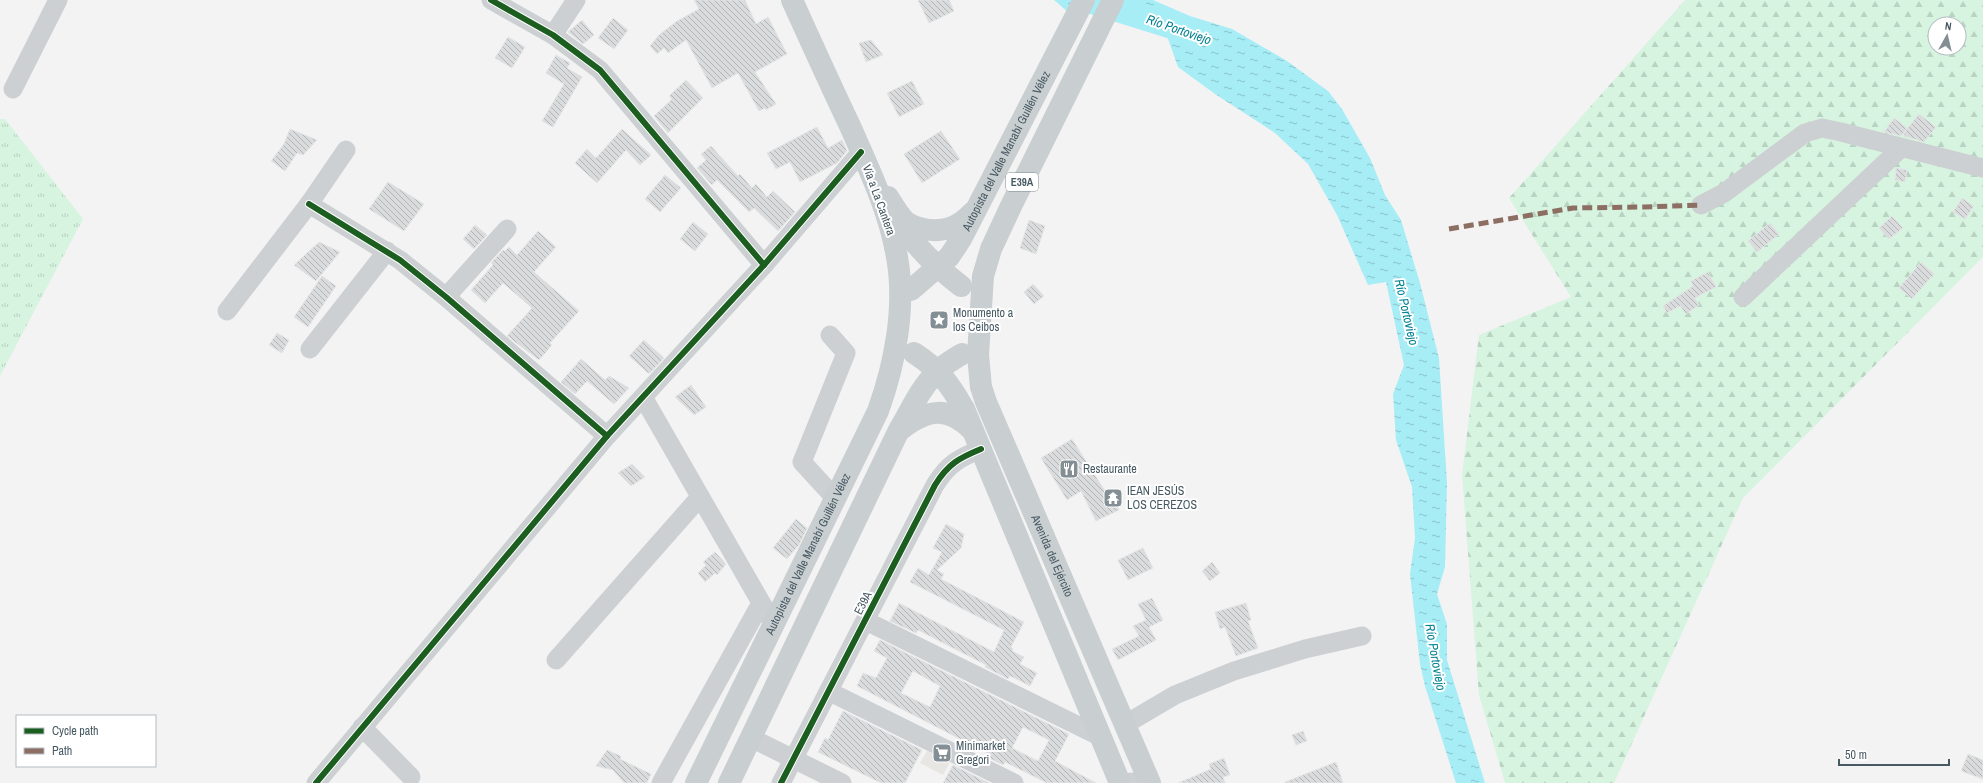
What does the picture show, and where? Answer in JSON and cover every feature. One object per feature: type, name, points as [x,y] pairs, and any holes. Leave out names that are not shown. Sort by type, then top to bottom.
[{"type":"main road","name":"Vía a La Cantera","points":[[792,0],[874,179],[889,222],[897,257],[900,286],[898,318]]},
{"type":"main road","name":"Autopista del Valle Manabí Guillén Vélez","points":[[911,290],[949,257],[961,239],[983,200],[1084,0]]},
{"type":"main road","name":"E39A","points":[[729,783],[899,430],[921,393],[938,370],[962,354],[971,346],[977,336],[980,324],[983,276],[991,249],[1009,209],[1113,0]]},
{"type":"main road","points":[[874,179],[904,221],[916,227],[927,230],[939,231],[952,228],[963,222],[983,200]]},
{"type":"main road","points":[[874,179],[911,239],[938,267],[970,293],[976,302],[980,324]]},
{"type":"main road","points":[[911,290],[919,284],[936,279],[953,282],[961,286]]},
{"type":"main road","name":"E39A","points":[[911,290],[904,298],[898,318],[902,338],[905,344],[914,353],[933,361],[953,359],[962,354]]},
{"type":"main road","name":"Autopista del Valle Manabí Guillén Vélez","points":[[696,783],[878,411],[887,386],[896,342],[898,318]]},
{"type":"main road","name":"Avenida del Ejército","points":[[980,324],[978,355],[981,387],[986,402],[1149,782]]},
{"type":"main road","points":[[914,353],[938,370],[956,394],[977,440],[1099,736],[1120,783]]},
{"type":"main road","points":[[899,430],[917,417],[937,413],[958,418],[977,440]]},
{"type":"street","points":[[13,89],[58,0]]},
{"type":"street","points":[[491,0],[553,35],[600,70],[764,265]]},
{"type":"street","points":[[553,35],[576,0]]},
{"type":"street","points":[[1701,204],[1724,193],[1805,133],[1822,128],[1983,168]]},
{"type":"street","points":[[1743,297],[1901,148]]},
{"type":"street","points":[[227,311],[309,204],[346,150]]},
{"type":"street","points":[[323,780],[362,727],[607,436],[764,265],[861,152]]},
{"type":"street","points":[[309,204],[387,251],[446,297],[607,436]]},
{"type":"street","points":[[446,297],[506,229]]},
{"type":"street","points":[[310,348],[387,251]]},
{"type":"street","points":[[830,335],[846,352],[802,462],[835,498]]},
{"type":"street","points":[[643,397],[774,625]]},
{"type":"street","name":"E39A","points":[[782,783],[942,472],[977,440]]},
{"type":"street","points":[[556,660],[700,497]]},
{"type":"street","points":[[661,783],[761,603]]},
{"type":"street","points":[[866,622],[1099,736]]},
{"type":"street","points":[[1124,724],[1175,695],[1234,671],[1305,649],[1362,636]]},
{"type":"street","points":[[830,692],[1014,783]]},
{"type":"street","points":[[362,727],[411,777]]},
{"type":"street","points":[[751,738],[842,783]]},
{"type":"street","points":[[1120,783],[1149,782]]},
{"type":"shaded area","name":"Minimarket Gregori","points":[[927,751],[950,762],[943,775],[920,763]]},
{"type":"green space","points":[[1685,0],[1983,0],[1983,257],[1743,498],[1614,783],[1505,783],[1479,695],[1462,475],[1479,335],[1571,297],[1509,198]]},
{"type":"green space","points":[[0,119],[5,119],[83,219],[0,376]]},
{"type":"water","points":[[1054,0],[1153,0],[1190,16],[1232,29],[1287,61],[1328,91],[1342,109],[1370,158],[1385,195],[1401,220],[1420,283],[1439,358],[1447,483],[1445,567],[1437,594],[1447,624],[1447,660],[1485,783],[1456,783],[1425,686],[1420,664],[1410,574],[1415,538],[1412,487],[1396,440],[1393,394],[1404,365],[1386,282],[1368,285],[1337,215],[1308,164],[1275,133],[1215,94],[1178,67],[1161,19],[1130,7],[1068,12]]},
{"type":"building","points":[[694,0],[745,0],[756,24],[768,17],[787,54],[755,72],[776,104],[766,110],[765,108],[759,111],[738,73],[712,88],[686,40],[668,53],[664,48],[657,54],[650,46],[659,35],[677,21],[699,9]]},
{"type":"building","points":[[918,0],[949,0],[954,11],[929,23]]},
{"type":"building","points":[[613,18],[628,30],[614,49],[598,38]]},
{"type":"building","points":[[582,20],[594,35],[583,44],[568,32]]},
{"type":"building","points":[[508,37],[525,47],[512,68],[495,58]]},
{"type":"building","points":[[871,40],[883,55],[866,62],[859,43]]},
{"type":"building","points":[[556,55],[570,63],[567,68],[582,77],[553,127],[542,121],[564,84],[546,73]]},
{"type":"building","points":[[686,80],[703,98],[668,133],[654,116],[672,99],[669,96]]},
{"type":"building","points":[[912,81],[924,104],[899,117],[887,93]]},
{"type":"building","points":[[1919,114],[1936,127],[1924,142],[1907,137],[1903,134]]},
{"type":"building","points":[[1894,118],[1907,128],[1901,136],[1884,132]]},
{"type":"building","points":[[817,127],[828,148],[842,140],[847,151],[837,163],[800,182],[790,162],[776,169],[767,153]]},
{"type":"building","points":[[290,129],[317,140],[303,155],[297,153],[285,171],[271,161],[284,144]]},
{"type":"building","points":[[622,129],[651,155],[640,165],[626,150],[597,183],[575,163],[587,149],[596,158]]},
{"type":"building","points":[[941,131],[960,159],[922,183],[904,154]]},
{"type":"building","points":[[711,146],[738,176],[740,174],[752,188],[756,184],[767,197],[773,191],[795,212],[778,231],[754,208],[749,212],[717,180],[712,185],[697,168],[706,160],[701,154]]},
{"type":"building","points":[[1896,168],[1907,170],[1905,182],[1895,180]]},
{"type":"building","points":[[665,175],[681,188],[660,212],[645,199]]},
{"type":"building","points":[[388,182],[424,204],[404,231],[369,209]]},
{"type":"building","points":[[1962,198],[1974,206],[1965,219],[1953,212]]},
{"type":"building","points":[[1892,216],[1903,228],[1889,239],[1879,228]]},
{"type":"building","points":[[1029,220],[1045,226],[1036,254],[1020,248]]},
{"type":"building","points":[[693,222],[708,234],[695,251],[680,239]]},
{"type":"building","points":[[1770,223],[1779,234],[1757,252],[1748,241]]},
{"type":"building","points":[[475,225],[487,235],[474,249],[463,239]]},
{"type":"building","points":[[538,231],[556,247],[534,272],[579,311],[550,343],[552,345],[539,360],[507,336],[532,308],[503,283],[485,303],[471,290],[493,265],[491,263],[503,250],[505,251],[509,247],[517,255]]},
{"type":"building","points":[[319,242],[340,252],[316,281],[294,265]]},
{"type":"building","points":[[1921,262],[1934,274],[1912,299],[1899,288]]},
{"type":"building","points":[[1708,272],[1716,287],[1695,298],[1699,305],[1686,314],[1680,306],[1667,313],[1663,306],[1693,286],[1691,281]]},
{"type":"building","points":[[322,276],[336,286],[308,327],[294,317]]},
{"type":"building","points":[[1033,284],[1044,296],[1034,304],[1024,292]]},
{"type":"building","points":[[277,333],[289,340],[282,353],[269,345]]},
{"type":"building","points":[[644,340],[664,358],[650,373],[648,373],[629,356]]},
{"type":"building","points":[[581,359],[605,380],[609,376],[629,388],[614,404],[587,381],[575,394],[561,382]]},
{"type":"building","points":[[691,385],[706,407],[694,415],[675,397]]},
{"type":"building","name":"Restaurante","points":[[1072,439],[1105,491],[1109,489],[1119,510],[1096,521],[1081,491],[1067,500],[1041,458]]},
{"type":"building","points":[[632,464],[645,477],[631,486],[618,473]]},
{"type":"building","points":[[796,519],[807,528],[799,545],[787,559],[773,548]]},
{"type":"building","points":[[946,524],[964,534],[961,548],[937,570],[944,574],[941,579],[1024,622],[1011,647],[1013,649],[1012,651],[1024,657],[1020,664],[1037,673],[1030,686],[1010,676],[1008,679],[985,667],[986,665],[918,630],[916,633],[890,621],[899,603],[994,652],[1004,630],[910,582],[918,568],[929,575],[942,552],[933,548]]},
{"type":"building","points":[[1143,548],[1153,568],[1128,580],[1118,560]]},
{"type":"building","points":[[715,552],[726,564],[717,575],[715,573],[705,582],[698,573],[706,565],[703,562]]},
{"type":"building","points":[[1212,562],[1220,573],[1210,581],[1202,571]]},
{"type":"building","points":[[1152,598],[1163,620],[1149,627],[1156,640],[1118,660],[1112,649],[1139,636],[1133,626],[1146,620],[1138,604]]},
{"type":"building","points":[[1246,603],[1251,620],[1248,621],[1258,648],[1236,656],[1225,627],[1220,629],[1215,612]]},
{"type":"building","points":[[880,640],[1069,734],[1055,761],[1096,783],[1047,783],[1005,762],[1003,765],[989,758],[991,755],[857,686],[863,673],[876,678],[887,658],[874,651]],"holes":[[[913,671],[940,686],[930,707],[901,693]],[[1023,727],[1049,740],[1038,761],[1012,748]]]},
{"type":"building","points":[[843,711],[922,750],[905,783],[881,783],[818,752],[825,738],[828,740]]},
{"type":"building","points":[[1303,731],[1307,741],[1296,745],[1292,735]]},
{"type":"building","points":[[607,750],[621,756],[620,759],[651,774],[647,783],[624,783],[613,770],[596,766]]},
{"type":"building","points":[[1968,754],[1983,760],[1983,779],[1961,771]]},
{"type":"building","points":[[1224,758],[1230,775],[1223,777],[1225,783],[1178,783],[1211,769],[1209,764]]},
{"type":"building","points":[[1336,762],[1343,783],[1285,783],[1285,782]]},
{"type":"building","points":[[953,765],[989,783],[943,783]]},
{"type":"waterway","name":"Río Portoviejo","points":[[1089,0],[1195,33]]},
{"type":"marked path","points":[[1449,229],[1573,208],[1701,205]]},
{"type":"cycle path","points":[[491,0],[553,35],[600,70],[764,265]]},
{"type":"cycle path","points":[[316,783],[607,436],[764,265],[861,152]]},
{"type":"cycle path","points":[[309,204],[400,260],[446,297],[607,436]]},
{"type":"cycle path","points":[[781,783],[935,485],[949,467],[955,462],[966,455],[981,449]]},
{"type":"place","name":"Monumento a los Ceibos","points":[[939,320]]},
{"type":"place","name":"Restaurante","points":[[1069,469]]},
{"type":"place","name":"IEAN JESÚS LOS CEREZOS","points":[[1113,498]]},
{"type":"place","name":"Minimarket Gregori","points":[[942,753]]}]
